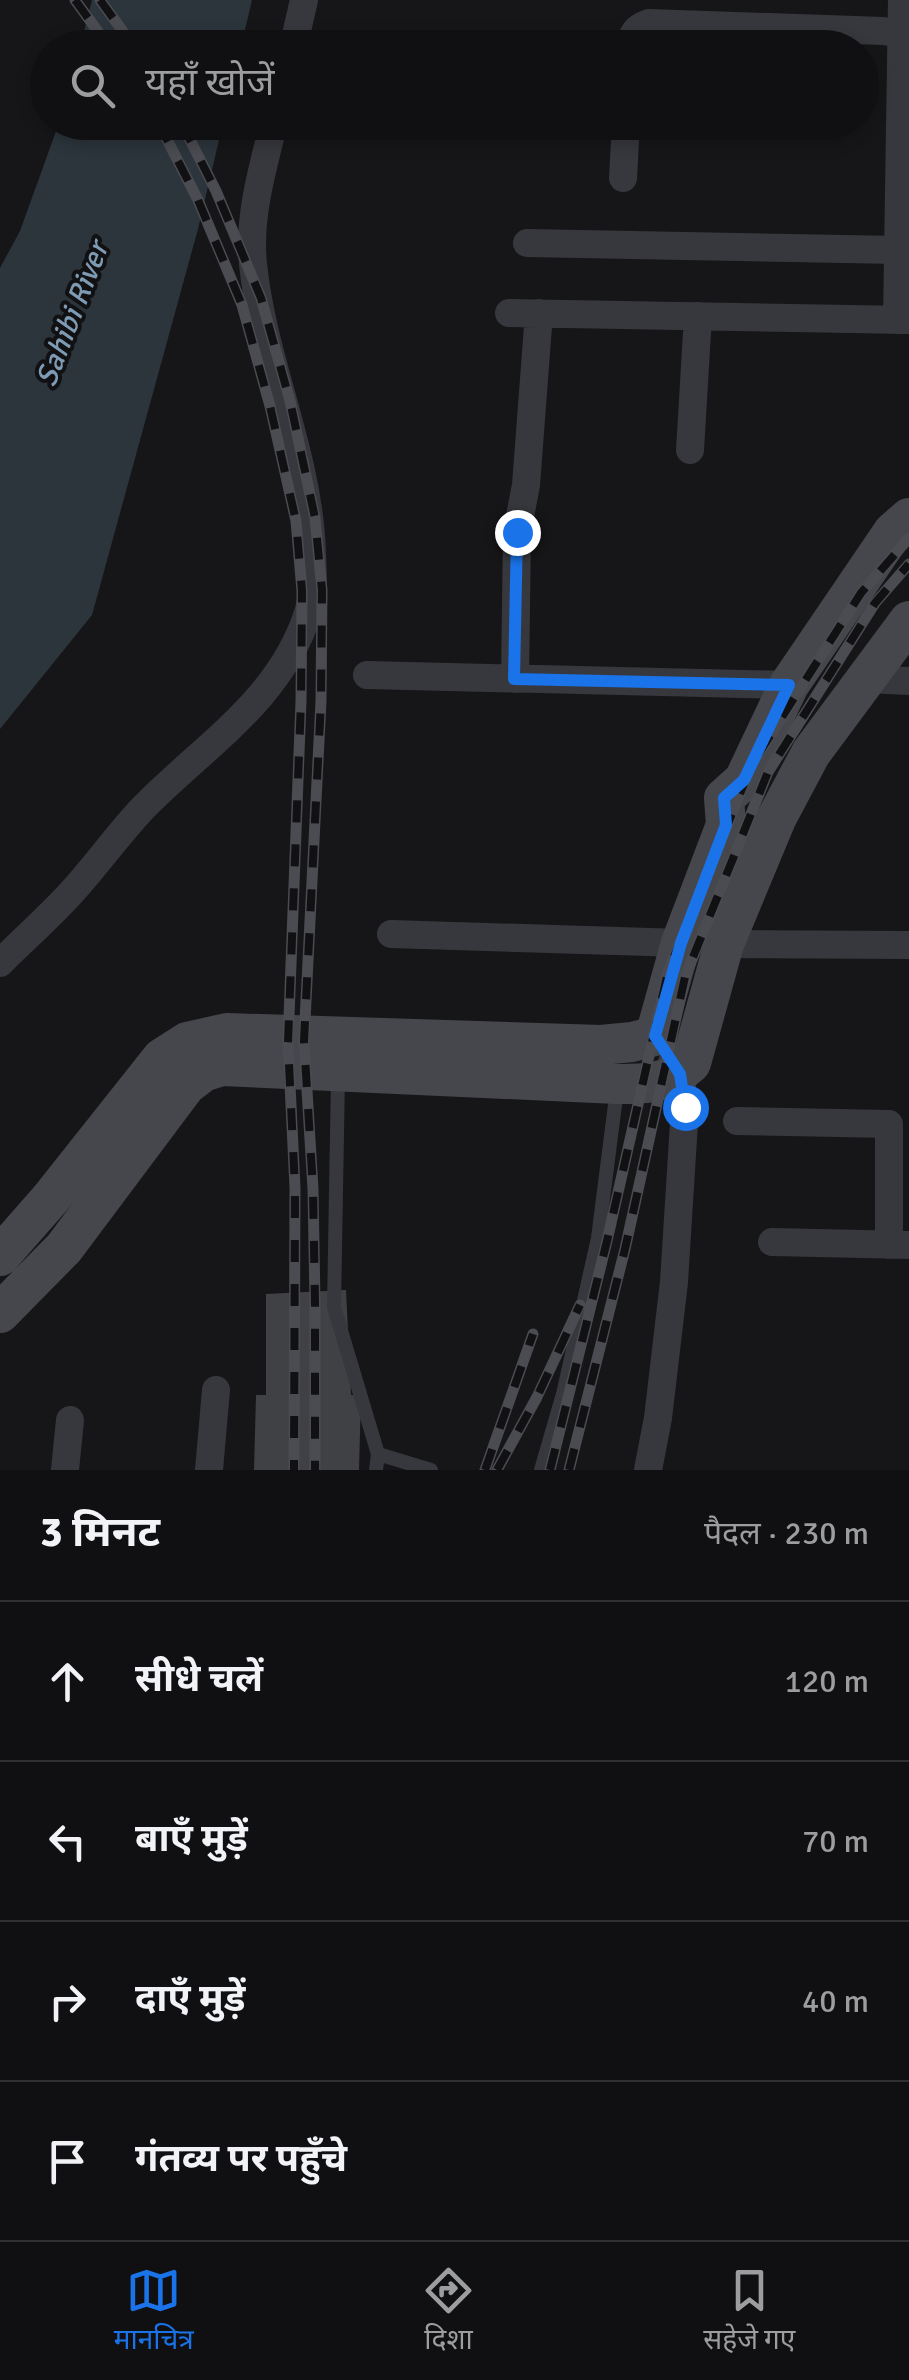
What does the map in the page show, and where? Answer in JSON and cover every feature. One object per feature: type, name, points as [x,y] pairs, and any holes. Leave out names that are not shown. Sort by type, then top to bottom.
[{"type":"street","points":[[296,30],[304,0]]},
{"type":"street","points":[[509,313],[903,320],[899,250],[906,34],[902,0]]},
{"type":"street","points":[[635,30],[649,23],[813,30]]},
{"type":"street","points":[[879,33],[906,34]]},
{"type":"street","points":[[0,962],[70,894],[143,809],[263,696],[293,652],[309,610],[312,529],[252,262],[252,226],[270,140]]},
{"type":"street","points":[[623,178],[625,140]]},
{"type":"street","points":[[526,243],[899,250]]},
{"type":"street","points":[[514,679],[517,532],[526,485],[540,313]]},
{"type":"street","points":[[690,450],[698,316]]},
{"type":"street","points":[[648,1470],[674,1282],[685,1107],[680,1074],[655,1036],[681,943],[726,825],[724,798],[744,780],[789,685],[894,532],[909,518]]},
{"type":"street","points":[[0,1256],[162,1058],[187,1042],[227,1033],[617,1084],[656,1084],[680,1074],[691,1063],[724,944],[776,820],[811,753],[909,622]]},
{"type":"street","points":[[366,675],[789,685]]},
{"type":"street","points":[[866,679],[909,681]]},
{"type":"street","points":[[391,934],[681,943]]},
{"type":"street","points":[[724,944],[909,946]]},
{"type":"street","points":[[0,1314],[64,1248],[186,1085],[203,1072],[222,1066],[338,1072],[408,1057],[601,1045],[655,1036]]},
{"type":"street","points":[[737,1121],[890,1124],[899,1245],[772,1242]]},
{"type":"street","points":[[210,1470],[216,1390]]},
{"type":"street","points":[[64,1470],[70,1420]]},
{"type":"lane","points":[[338,1072],[334,1307],[378,1454],[376,1470]]},
{"type":"lane","points":[[541,1470],[563,1394],[598,1238],[617,1084]]},
{"type":"lane","points":[[378,1454],[431,1470]]},
{"type":"water","points":[[92,0],[252,0],[245,30],[84,30]]},
{"type":"water","name":"Sahibi River","points":[[53,140],[219,140],[92,615],[0,729],[0,268],[20,231]]},
{"type":"building","points":[[346,1290],[351,1395],[361,1395],[359,1470],[254,1470],[256,1395],[266,1395],[266,1294]]},
{"type":"railway","points":[[75,0],[97,30]]},
{"type":"railway","points":[[100,0],[122,30]]},
{"type":"railway","points":[[167,140],[198,200],[242,305],[296,521],[302,591],[301,701],[288,1043],[295,1188],[294,1470]]},
{"type":"railway","points":[[190,140],[261,298],[290,401],[315,518],[322,590],[321,701],[304,1041],[313,1189],[315,1470]]},
{"type":"railway","points":[[550,1470],[668,972],[752,764],[861,593],[909,538]]},
{"type":"railway","points":[[569,1470],[625,1249],[685,977],[768,772],[875,603],[909,564]]},
{"type":"railway","points":[[497,1470],[580,1305]]},
{"type":"railway","points":[[485,1470],[533,1334]]},
{"type":"route","points":[[517,532],[514,679],[789,685],[744,780],[724,798],[726,825],[681,943],[655,1036],[680,1074],[685,1107]]}]
